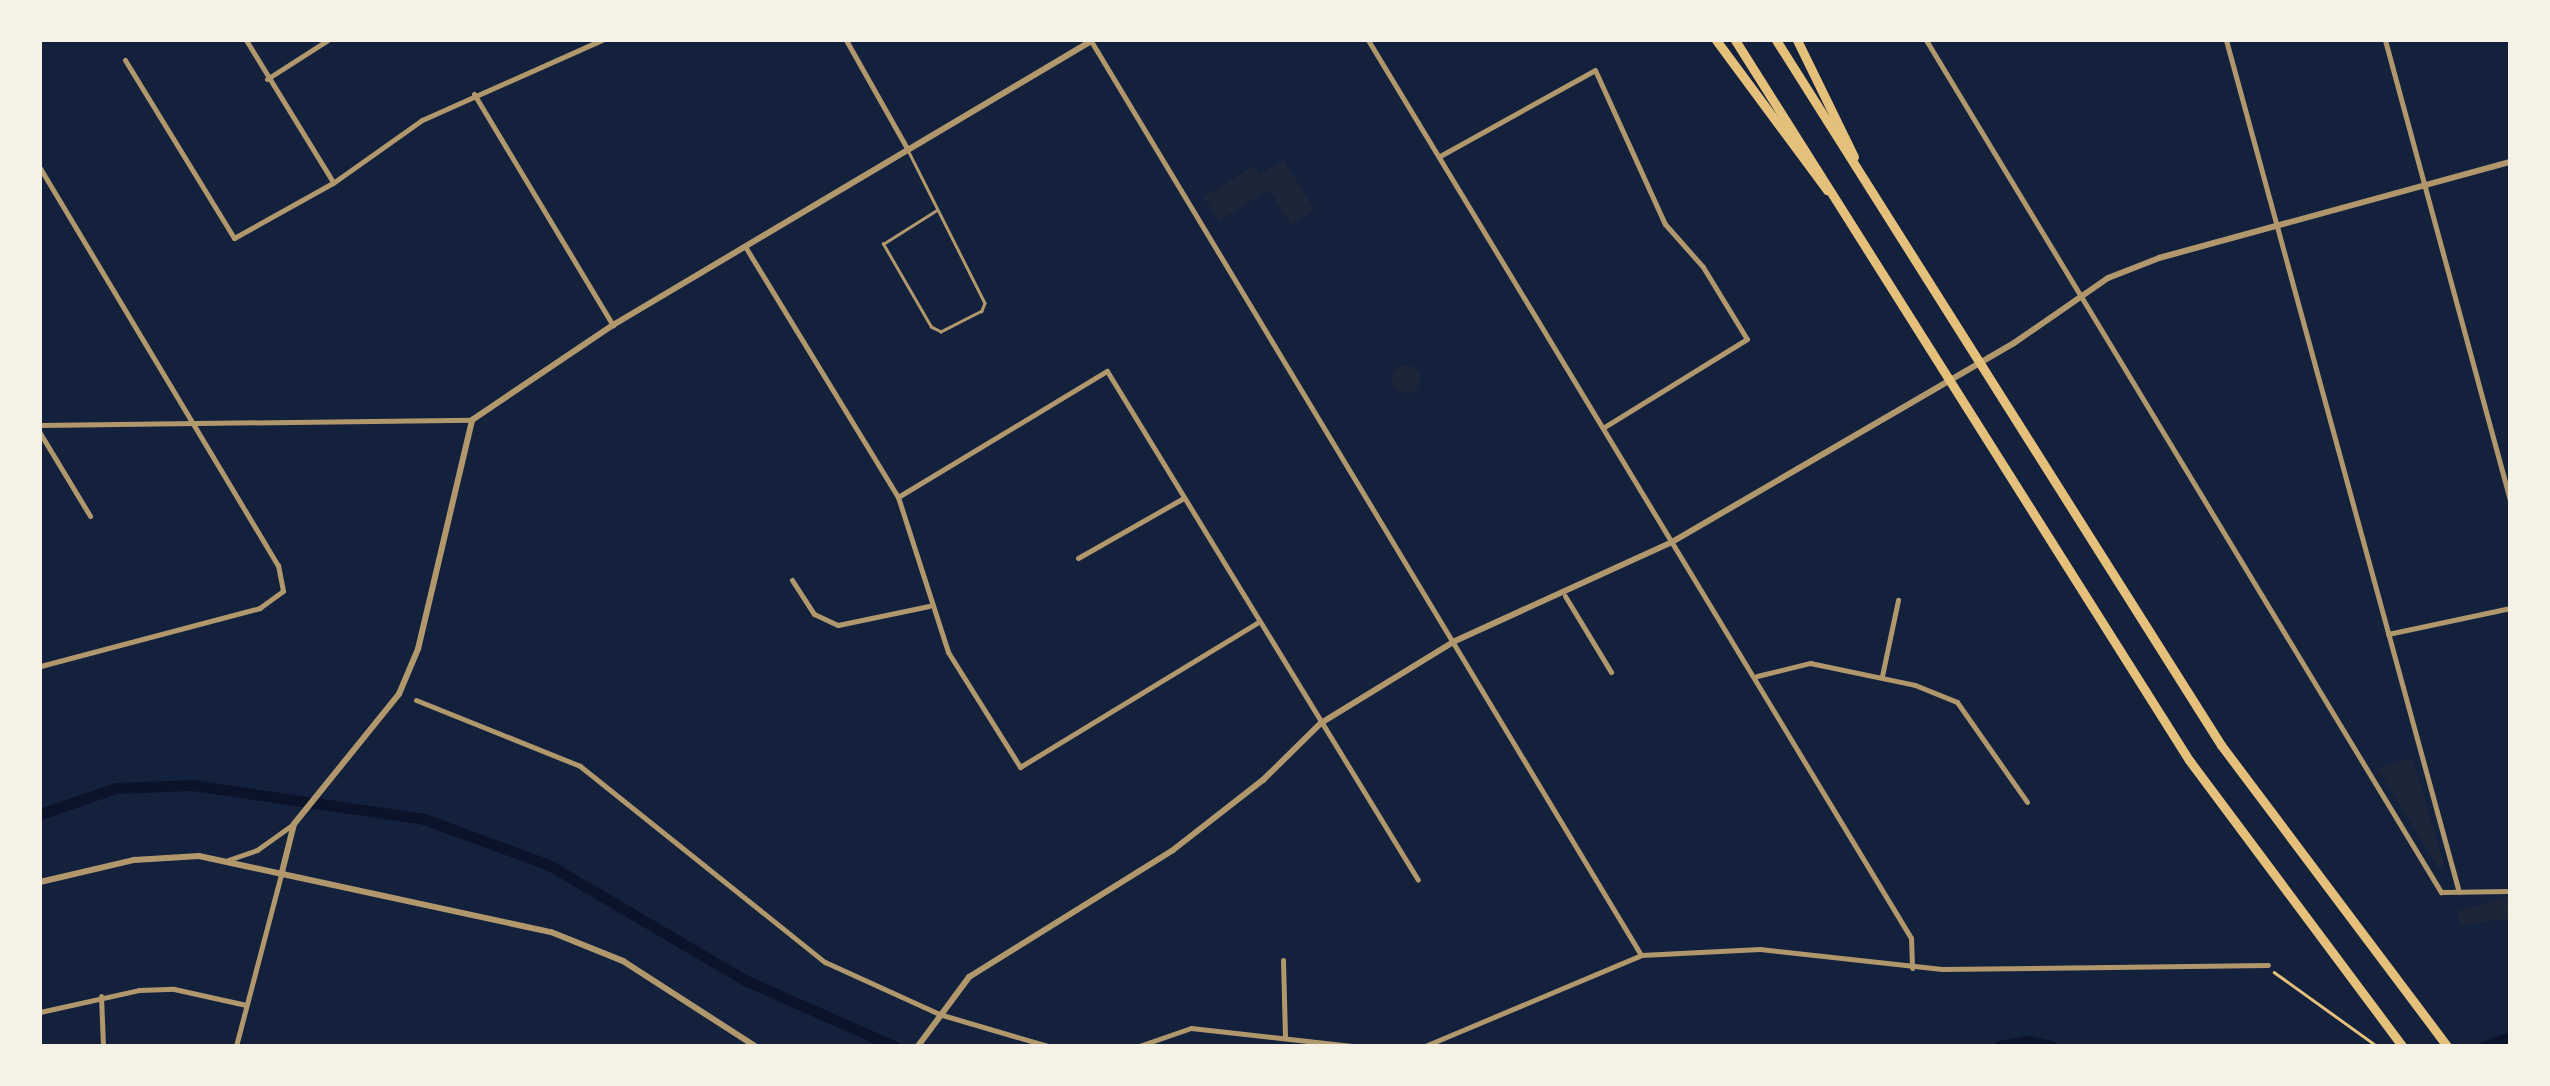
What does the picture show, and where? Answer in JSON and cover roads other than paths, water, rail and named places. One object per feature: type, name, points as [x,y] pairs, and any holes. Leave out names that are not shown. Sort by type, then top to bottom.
[{"type":"highway","points":[[1716,40],[1813,178],[1832,194]]},
{"type":"highway","points":[[1736,40],[2189,760],[2402,1046]]},
{"type":"highway","points":[[1776,40],[2221,745],[2397,985],[2447,1046]]},
{"type":"highway","points":[[1797,40],[1865,182]]},
{"type":"street","points":[[246,40],[333,182]]},
{"type":"street","points":[[268,79],[328,40]]},
{"type":"street","points":[[124,60],[234,238],[333,182],[422,120],[602,40]]},
{"type":"street","points":[[846,40],[908,151]]},
{"type":"street","points":[[40,425],[472,420],[612,326],[1092,40],[1641,955]]},
{"type":"street","points":[[1368,40],[1757,676],[1910,938],[1912,968]]},
{"type":"street","points":[[1926,40],[2441,892],[2510,891]]},
{"type":"street","points":[[2226,40],[2459,892]]},
{"type":"street","points":[[2385,40],[2510,501]]},
{"type":"street","points":[[1440,156],[1595,70],[1665,224],[1703,267],[1746,339],[1606,426]]},
{"type":"street","points":[[474,94],[612,326]]},
{"type":"street","points":[[918,1046],[939,1014],[994,959],[1221,815],[1320,723],[1455,641],[1565,596],[1672,542],[2014,343],[2081,294],[2144,263],[2510,162]]},
{"type":"street","points":[[40,168],[278,565],[283,591],[260,608],[40,666]]},
{"type":"street","points":[[746,248],[898,496],[929,606],[961,676],[1020,768],[1257,623]]},
{"type":"street","points":[[898,496],[1107,371],[1257,623],[1418,880]]},
{"type":"street","points":[[228,860],[257,850],[294,824],[399,694],[418,650],[472,420]]},
{"type":"street","points":[[40,433],[90,516]]},
{"type":"street","points":[[1078,558],[1182,499]]},
{"type":"street","points":[[792,580],[814,614],[838,625],[929,606]]},
{"type":"street","points":[[1565,596],[1611,672]]},
{"type":"street","points":[[1882,676],[1898,600]]},
{"type":"street","points":[[2388,634],[2510,608]]},
{"type":"street","points":[[1757,676],[1810,662],[1882,676],[1957,702],[2027,802]]},
{"type":"street","points":[[416,700],[580,766],[825,962],[939,1014],[1048,1046]]},
{"type":"street","points":[[236,1046],[294,824]]},
{"type":"street","points":[[40,882],[153,858],[228,860],[589,942],[742,1044],[755,1046]]},
{"type":"street","points":[[1425,1046],[1641,955],[1760,949],[1912,968],[2268,965]]},
{"type":"street","points":[[1283,960],[1285,1037]]},
{"type":"street","points":[[40,1012],[101,996],[174,990],[246,1005]]},
{"type":"street","points":[[101,996],[103,1046]]},
{"type":"street","points":[[1139,1046],[1191,1028],[1352,1046]]},
{"type":"lane","points":[[908,151],[985,303],[982,311],[941,332],[931,327],[882,244],[937,210]]},
{"type":"waterway","points":[[40,814],[116,788],[192,785],[424,819],[549,865],[747,981],[894,1046]]},
{"type":"waterway","points":[[2485,1046],[2510,1037]]},
{"type":"waterway","points":[[1999,1046],[2026,1041],[2052,1046]]}]
